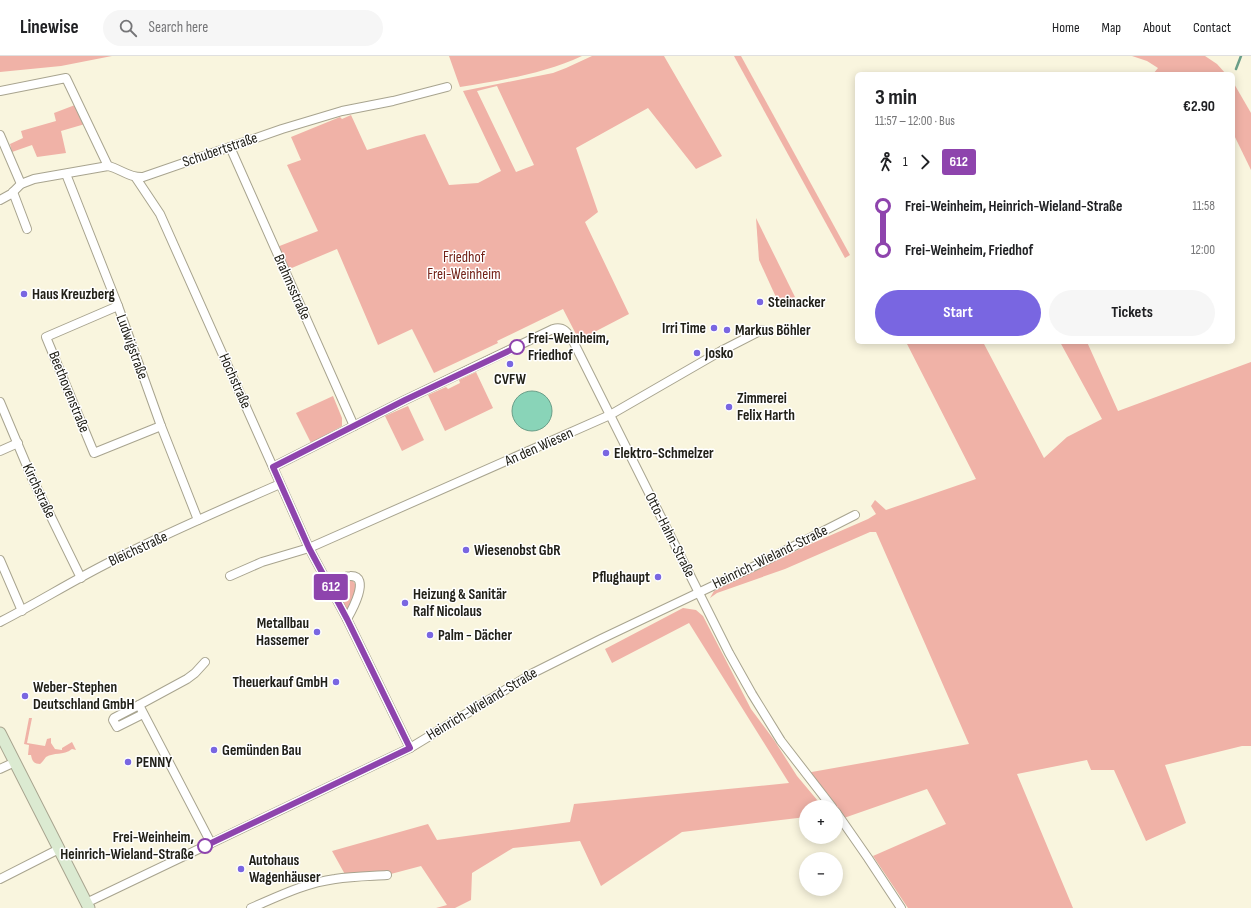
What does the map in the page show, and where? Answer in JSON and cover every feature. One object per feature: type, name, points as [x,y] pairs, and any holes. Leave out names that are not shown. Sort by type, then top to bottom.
[{"type":"street","points":[[0,91],[66,78],[108,166]]},
{"type":"street","name":"Schubertstraße","points":[[136,178],[143,177],[342,111],[393,101],[447,87]]},
{"type":"street","points":[[0,135],[21,184]]},
{"type":"street","name":"Brahmsstraße","points":[[230,147],[354,426]]},
{"type":"street","points":[[0,200],[13,192],[21,184],[34,179],[108,166],[136,178]]},
{"type":"street","name":"Ludwigstraße","points":[[66,174],[118,306],[161,426],[198,520]]},
{"type":"street","name":"Hochstraße","points":[[136,178],[160,214],[309,548],[347,619],[410,748]]},
{"type":"street","points":[[13,192],[27,229]]},
{"type":"street","name":"Beethovenstraße","points":[[118,306],[46,337],[94,453],[161,426]]},
{"type":"street","name":"Otto-Hahn-Straße","points":[[354,426],[551,330],[560,328],[568,333],[729,653],[781,741],[827,800]]},
{"type":"street","name":"An den Wiesen","points":[[230,576],[262,562],[309,548],[610,415],[721,351],[762,330]]},
{"type":"street","name":"Kirchstraße","points":[[0,402],[32,478],[81,578]]},
{"type":"street","points":[[273,467],[354,426]]},
{"type":"street","points":[[0,451],[18,443]]},
{"type":"street","name":"Bleichstraße","points":[[0,622],[127,553],[280,484]]},
{"type":"street","name":"Heinrich-Wieland-Straße","points":[[88,906],[211,843],[410,748],[533,673],[601,638],[759,564],[856,515]]},
{"type":"street","points":[[0,560],[22,611]]},
{"type":"street","points":[[330,586],[350,576],[356,578],[358,581],[360,586],[356,605],[347,619]]},
{"type":"street","points":[[143,714],[117,727],[113,720],[114,718],[187,679],[205,662]]},
{"type":"street","points":[[139,706],[211,843]]},
{"type":"street","points":[[0,733],[88,906]]},
{"type":"street","points":[[0,768],[15,762]]},
{"type":"street","points":[[843,822],[901,908]]},
{"type":"street","points":[[0,879],[59,849]]},
{"type":"street","points":[[251,908],[301,887],[323,881],[336,878],[387,875]]},
{"type":"green space","points":[[0,56],[112,56],[61,66],[0,72]]},
{"type":"green space","points":[[449,56],[582,56],[537,72],[460,87]]},
{"type":"green space","name":"Friedhof Frei-Weinheim","points":[[592,56],[664,56],[722,156],[696,169],[648,108],[576,148],[598,212],[585,222],[629,314],[579,340],[563,309],[497,341],[498,343],[434,373],[412,329],[378,345],[337,249],[287,270],[277,247],[318,231],[287,165],[301,160],[291,137],[340,117],[342,119],[351,115],[367,150],[425,134],[449,185],[478,183],[501,171],[463,91],[553,73]],"holes":[[[497,86],[534,165],[516,172],[477,91]]]},
{"type":"green space","points":[[734,56],[741,56],[850,255],[845,258]]},
{"type":"green space","points":[[1132,56],[1205,56],[1217,64],[1224,72],[1155,72],[1158,68],[1147,61]]},
{"type":"green space","points":[[1235,85],[1251,113],[1251,170],[1235,137]]},
{"type":"green space","points":[[75,105],[85,124],[61,131],[66,153],[37,157],[32,145],[12,152],[10,144],[23,138],[21,131],[56,121],[54,113]]},
{"type":"green space","points":[[756,218],[795,297],[780,306],[759,260]]},
{"type":"green space","points":[[907,344],[984,344],[1044,458],[1067,437],[1102,419],[1061,344],[1088,344],[1118,411],[1251,362],[1251,746],[1242,746],[1165,765],[1186,823],[1146,841],[1114,770],[1091,770],[1087,760],[1017,774],[1073,908],[908,908],[873,856],[946,824],[927,789],[843,818],[843,800],[827,800],[806,773],[969,744],[876,532],[870,532],[785,569],[717,593],[710,598],[714,591],[806,546],[868,519],[876,514],[871,506],[875,500],[886,510],[976,479]]},
{"type":"green space","points":[[476,372],[493,408],[445,431],[428,395],[446,387],[448,389],[460,383],[459,380]]},
{"type":"green space","points":[[333,396],[342,418],[342,426],[311,443],[296,413]]},
{"type":"green space","points":[[408,406],[424,440],[402,451],[385,416]]},
{"type":"green space","points":[[347,580],[352,580],[356,585],[352,607],[346,610],[335,589]]},
{"type":"green space","points":[[683,608],[696,610],[703,616],[751,709],[774,740],[797,776],[817,800],[799,800],[799,818],[682,832],[601,886],[580,841],[513,848],[472,873],[471,900],[455,908],[436,908],[447,905],[421,866],[387,875],[347,878],[332,851],[428,824],[437,840],[570,822],[574,804],[789,783],[689,623],[612,663],[605,649]]},
{"type":"green space","points":[[29,718],[32,718],[27,743],[45,746],[47,739],[51,738],[51,743],[55,749],[62,750],[62,748],[72,742],[76,750],[72,749],[46,757],[40,764],[35,763],[31,755],[28,755],[29,745],[24,744]]},
{"type":"shaded area","points":[[536,391],[543,394],[549,400],[552,411],[551,419],[543,428],[536,431],[528,431],[521,428],[513,419],[512,407],[515,400],[524,392]]},
{"type":"waterway","points":[[1236,69],[1241,56]]},
{"type":"bus line","name":"612","points":[[205,846],[410,748],[347,619],[309,548],[273,467],[405,400],[517,347]]},
{"type":"place","name":"Haus Kreuzberg","points":[[24,294]]},
{"type":"place","name":"Steinacker","points":[[760,302]]},
{"type":"place","name":"Irri Time","points":[[714,328]]},
{"type":"place","name":"Markus Böhler","points":[[727,330]]},
{"type":"place","name":"Frei-Weinheim, Friedhof","points":[[517,347]]},
{"type":"place","name":"Josko","points":[[697,353]]},
{"type":"place","name":"CVFW","points":[[510,364]]},
{"type":"place","name":"Zimmerei Felix Harth","points":[[729,407]]},
{"type":"place","name":"Elektro-Schmelzer","points":[[606,453]]},
{"type":"place","name":"Wiesenobst GbR","points":[[466,550]]},
{"type":"place","name":"Pflughaupt","points":[[658,577]]},
{"type":"place","name":"Heizung & Sanitär Ralf Nicolaus","points":[[405,603]]},
{"type":"place","name":"Metallbau Hassemer","points":[[317,632]]},
{"type":"place","name":"Palm - Dächer","points":[[430,635]]},
{"type":"place","name":"Theuerkauf GmbH","points":[[336,682]]},
{"type":"place","name":"Weber-Stephen Deutschland GmbH","points":[[25,696]]},
{"type":"place","name":"Gemünden Bau","points":[[214,750]]},
{"type":"place","name":"PENNY","points":[[128,762]]},
{"type":"place","name":"Frei-Weinheim, Heinrich-Wieland-Straße","points":[[205,846]]},
{"type":"place","name":"Autohaus Wagenhäuser","points":[[241,869]]}]
